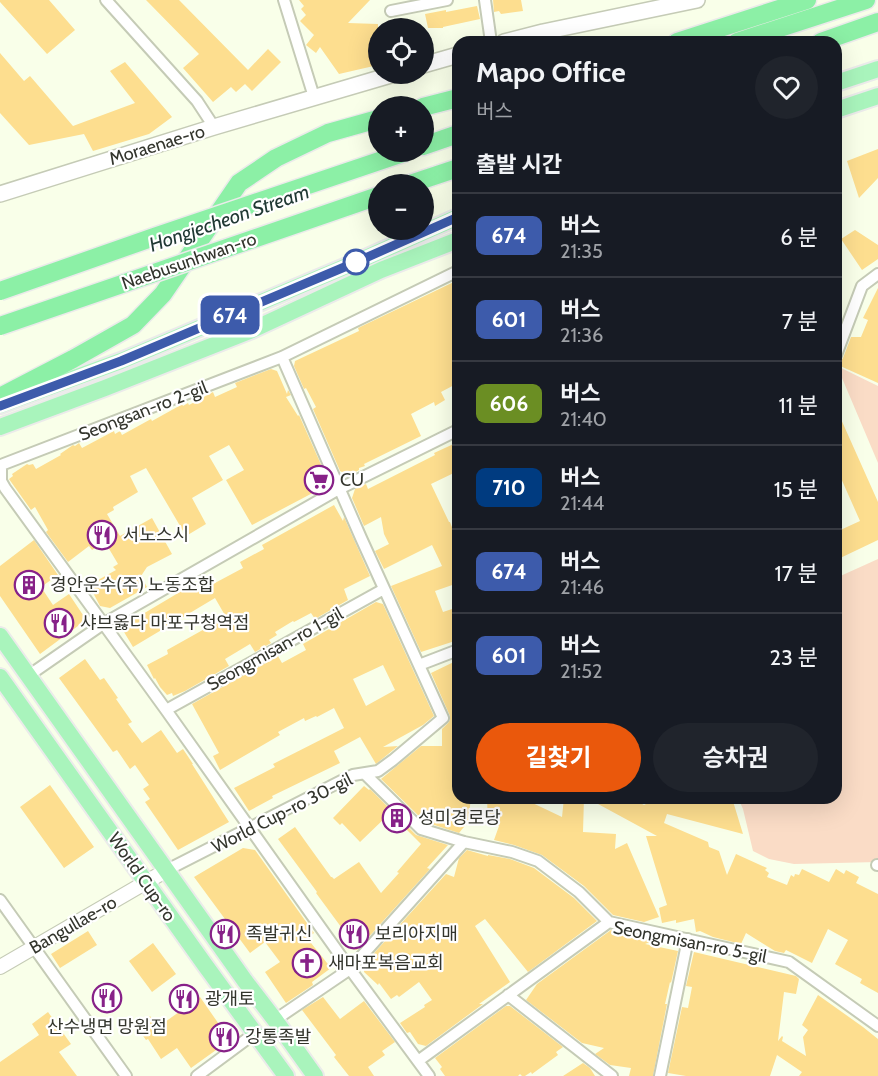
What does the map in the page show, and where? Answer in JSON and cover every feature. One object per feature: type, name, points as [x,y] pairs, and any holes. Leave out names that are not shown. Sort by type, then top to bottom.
[{"type":"highway","points":[[696,36],[807,0]]},
{"type":"highway","points":[[755,36],[866,0]]},
{"type":"highway","points":[[838,36],[878,22]]},
{"type":"highway","points":[[434,104],[452,100]]},
{"type":"highway","points":[[0,397],[133,325],[163,294],[239,183],[276,158],[327,133],[368,122]]},
{"type":"highway","points":[[434,142],[452,136]]},
{"type":"highway","name":"Naebusunhwan-ro","points":[[0,291],[376,162]]},
{"type":"highway","points":[[434,176],[452,170]]},
{"type":"highway","name":"Naebusunhwan-ro","points":[[0,326],[368,199]]},
{"type":"main road","points":[[548,36],[697,0]]},
{"type":"main road","points":[[434,62],[452,57]]},
{"type":"main road","points":[[842,80],[878,69]]},
{"type":"main road","name":"Moraenae-ro","points":[[0,194],[368,81]]},
{"type":"main road","points":[[842,108],[878,96]]},
{"type":"main road","points":[[0,405],[121,361],[452,220]]},
{"type":"main road","points":[[0,427],[252,330],[381,270],[452,242]]},
{"type":"main road","name":"World Cup-ro","points":[[0,636],[315,1076]]},
{"type":"main road","name":"World Cup-ro","points":[[3,687],[108,828],[286,1076]]},
{"type":"main road","points":[[108,828],[126,814]]},
{"type":"main road","points":[[194,949],[213,935]]},
{"type":"street","points":[[106,0],[197,101],[214,127]]},
{"type":"street","points":[[284,0],[314,97]]},
{"type":"street","points":[[391,11],[447,0]]},
{"type":"street","points":[[486,0],[490,36]]},
{"type":"street","name":"Seongsan-ro 2-gil","points":[[103,624],[1,481],[1,465],[282,357],[452,274]]},
{"type":"street","points":[[842,339],[862,286],[878,274]]},
{"type":"street","name":"World Cup-ro 30-gil","points":[[146,882],[353,775],[378,771],[443,718],[282,357]]},
{"type":"street","points":[[28,676],[103,624],[339,489],[452,433]]},
{"type":"street","name":"Seongmisan-ro 1-gil","points":[[166,710],[384,589]]},
{"type":"street","points":[[103,624],[429,1076]]},
{"type":"street","points":[[419,665],[452,652]]},
{"type":"street","points":[[365,774],[421,829],[464,842],[512,852],[538,861],[579,892],[609,922]]},
{"type":"street","points":[[275,1020],[350,969],[464,842]]},
{"type":"street","name":"Bangullae-ro","points":[[0,967],[146,882]]},
{"type":"street","points":[[0,900],[126,1076]]},
{"type":"street","name":"Seongmisan-ro 5-gil","points":[[418,1061],[609,922],[789,962],[878,1026]]},
{"type":"street","points":[[660,1076],[688,939]]},
{"type":"street","points":[[508,995],[612,1076]]},
{"type":"street","points":[[197,1076],[255,1033]]},
{"type":"shaded area","points":[[842,368],[878,386],[878,463],[842,378]]},
{"type":"shaded area","points":[[878,559],[878,862],[794,864],[769,859],[753,851],[741,804],[842,804],[842,575]]},
{"type":"pier","points":[[810,0],[878,0],[878,34],[842,46],[842,36],[710,36]]},
{"type":"pier","points":[[452,132],[452,176],[434,181],[434,174],[368,174],[368,204],[0,330],[0,287],[368,159],[368,162],[434,162],[434,144]]},
{"type":"building","points":[[0,0],[49,0],[75,30],[47,54]]},
{"type":"building","points":[[146,0],[179,0],[248,70],[268,49],[281,62],[252,91],[245,84],[236,92],[231,87],[213,102],[183,68],[199,54]]},
{"type":"building","points":[[299,0],[370,0],[348,23],[368,24],[368,67],[339,74],[320,47],[316,53],[306,45],[314,35],[300,21],[306,15],[301,9],[304,6]]},
{"type":"building","points":[[493,0],[521,0],[523,11],[501,14],[499,11],[494,12]]},
{"type":"building","points":[[477,6],[480,19],[434,28],[434,18],[426,18],[425,14],[446,10],[446,12]]},
{"type":"building","points":[[0,53],[24,81],[30,76],[73,126],[135,103],[110,71],[125,62],[172,117],[149,134],[93,151],[84,134],[29,145],[0,113]]},
{"type":"building","points":[[878,149],[878,178],[859,198],[847,161]]},
{"type":"building","points":[[855,230],[878,245],[878,259],[862,270],[842,238]]},
{"type":"building","points":[[452,283],[452,386],[441,392],[445,400],[435,406],[434,402],[411,414],[421,436],[364,464],[365,466],[352,474],[340,471],[313,409],[316,407],[306,388],[304,389],[294,366],[295,361],[359,331],[358,328]]},
{"type":"building","points":[[878,288],[878,383],[842,367],[842,359],[851,337],[861,337],[868,320],[863,318]]},
{"type":"building","points":[[271,369],[277,371],[287,394],[288,390],[291,395],[286,397],[299,415],[327,478],[324,487],[252,525],[226,480],[244,470],[229,445],[209,456],[223,480],[192,498],[206,524],[186,536],[146,468],[130,476],[138,492],[113,507],[114,510],[107,514],[120,536],[152,518],[172,554],[147,567],[141,576],[147,587],[110,608],[100,606],[89,585],[116,570],[113,567],[118,564],[105,542],[92,550],[89,546],[68,562],[46,532],[48,530],[35,507],[31,510],[9,479],[13,476],[12,474],[27,464],[33,464],[36,469],[61,455],[73,445],[79,443],[82,448],[114,431],[115,434],[120,431],[122,435],[182,404],[183,406],[188,403],[189,405],[213,392],[215,397],[237,387],[235,383]]},
{"type":"building","points":[[842,421],[878,502],[878,540],[842,557],[842,529],[860,521],[842,480]]},
{"type":"building","points":[[452,445],[452,474],[431,484],[452,527],[452,585],[435,591],[443,612],[452,609],[452,642],[421,652],[391,586],[442,566],[432,545],[384,569],[375,551],[389,544],[384,534],[381,517],[364,526],[352,498],[355,489],[366,484],[368,489],[435,455],[434,453]]},
{"type":"building","points":[[334,505],[343,521],[344,517],[370,576],[344,589],[348,600],[315,619],[311,613],[293,621],[275,632],[277,635],[269,640],[271,643],[255,652],[250,644],[225,659],[229,666],[185,691],[173,696],[172,693],[167,695],[154,679],[147,665],[168,654],[167,650],[226,617],[215,598],[133,647],[121,627],[195,583],[200,591],[243,568],[240,562],[264,549],[262,545]]},
{"type":"building","points":[[34,540],[58,575],[41,587],[53,605],[69,594],[83,615],[82,623],[40,654],[0,596],[0,566]]},
{"type":"building","points":[[376,602],[383,604],[434,716],[423,725],[383,747],[398,746],[376,764],[360,737],[334,751],[340,763],[272,796],[273,798],[249,811],[234,788],[275,767],[273,764],[344,728],[334,708],[305,721],[304,718],[278,732],[280,735],[220,770],[213,756],[219,753],[192,704],[278,656],[282,663],[306,650],[303,644]],"holes":[[[383,665],[395,690],[366,706],[353,679]]]},
{"type":"building","points":[[85,659],[100,680],[104,678],[118,698],[116,699],[132,722],[128,724],[142,743],[161,730],[177,753],[183,749],[229,822],[178,850],[145,802],[150,799],[143,789],[149,785],[135,765],[130,769],[117,750],[113,752],[59,678]]},
{"type":"building","points":[[452,663],[452,804],[470,804],[468,822],[459,833],[425,822],[381,779],[421,746],[442,746],[442,729],[450,720],[450,716],[431,673]]},
{"type":"building","points":[[50,785],[94,847],[64,868],[20,807]]},
{"type":"building","points":[[364,786],[370,789],[416,835],[448,845],[427,868],[430,869],[357,950],[352,949],[339,937],[344,931],[278,839],[295,827],[331,877],[334,879],[359,862],[381,893],[421,844],[401,824],[399,828],[386,817],[360,842],[342,823],[340,825],[333,818]]},
{"type":"building","points":[[487,804],[535,804],[562,817],[563,804],[584,804],[583,832],[616,834],[615,849],[627,843],[659,917],[644,922],[613,915],[584,886],[542,855],[494,840],[499,826],[488,826]]},
{"type":"building","points":[[598,804],[734,804],[743,834],[667,814],[664,823],[708,842],[709,847],[719,851],[727,875],[736,854],[767,868],[765,870],[769,873],[767,877],[787,885],[791,875],[794,877],[795,874],[799,875],[802,869],[829,882],[836,869],[844,874],[846,870],[859,877],[856,883],[878,894],[878,993],[860,983],[862,979],[835,964],[848,940],[828,929],[812,963],[786,950],[784,953],[775,951],[746,933],[741,944],[700,931],[696,932],[694,919],[662,923],[659,908],[667,905],[646,836],[657,836]]},
{"type":"building","points":[[243,848],[255,850],[314,933],[307,938],[331,968],[312,982],[313,985],[286,1003],[265,972],[280,962],[265,942],[250,953],[194,877]]},
{"type":"building","points":[[467,850],[510,859],[534,868],[574,898],[597,921],[528,972],[485,919],[475,926],[510,982],[426,1046],[418,1044],[400,1023],[432,1000],[419,982],[399,997],[397,995],[391,999],[379,983],[378,985],[364,972],[365,963],[446,874],[454,877],[459,858]]},
{"type":"building","points":[[611,930],[653,941],[645,944],[678,951],[665,1004],[667,1004],[653,1076],[629,1076],[631,1068],[610,1065],[595,1054],[604,1048],[582,1043],[526,1000],[537,984]]},
{"type":"building","points":[[88,931],[97,945],[60,968],[51,954]]},
{"type":"building","points":[[153,943],[176,974],[152,992],[129,961]]},
{"type":"building","points":[[694,952],[796,976],[799,979],[796,994],[784,992],[778,1041],[782,1036],[782,1041],[806,1056],[803,1037],[808,1030],[802,1025],[818,995],[878,1039],[878,1076],[799,1076],[802,1072],[777,1055],[770,1076],[686,1076],[668,1073],[682,1007],[688,1008],[692,987],[686,986]]},
{"type":"building","points":[[200,997],[230,1040],[191,1068],[177,1048],[161,1059],[136,1026],[150,1016],[158,1027]]},
{"type":"building","points":[[323,997],[340,1019],[364,1001],[395,1042],[382,1051],[385,1055],[368,1067],[374,1076],[349,1076],[302,1010]]},
{"type":"building","points":[[506,1006],[510,1006],[563,1047],[556,1052],[558,1055],[532,1074],[531,1072],[525,1076],[520,1074],[518,1076],[445,1076],[435,1058]]},
{"type":"building","points":[[48,1012],[71,1044],[59,1052],[77,1076],[0,1076],[0,1062],[39,1035],[32,1024]]},
{"type":"building","points":[[583,1063],[595,1076],[563,1076]]},
{"type":"bus line","name":"674","points":[[0,406],[121,361],[452,220]]},
{"type":"place","name":"CU","points":[[319,480]]},
{"type":"place","name":"서노스시","points":[[102,535]]},
{"type":"place","name":"경안운수(주) 노동조합","points":[[29,585]]},
{"type":"place","name":"샤브옳다 마포구청역점","points":[[59,623]]},
{"type":"place","name":"성미경로당","points":[[397,818]]},
{"type":"place","name":"족발귀신","points":[[225,934]]},
{"type":"place","name":"보리아지매","points":[[354,934]]},
{"type":"place","name":"새마포복음교회","points":[[307,963]]},
{"type":"place","name":"산수냉면 망원점","points":[[107,998]]},
{"type":"place","name":"광개토","points":[[184,999]]},
{"type":"place","name":"강통족발","points":[[224,1037]]},
{"type":"water label","name":"Hongjecheon Stream","points":[[229,218]]}]
